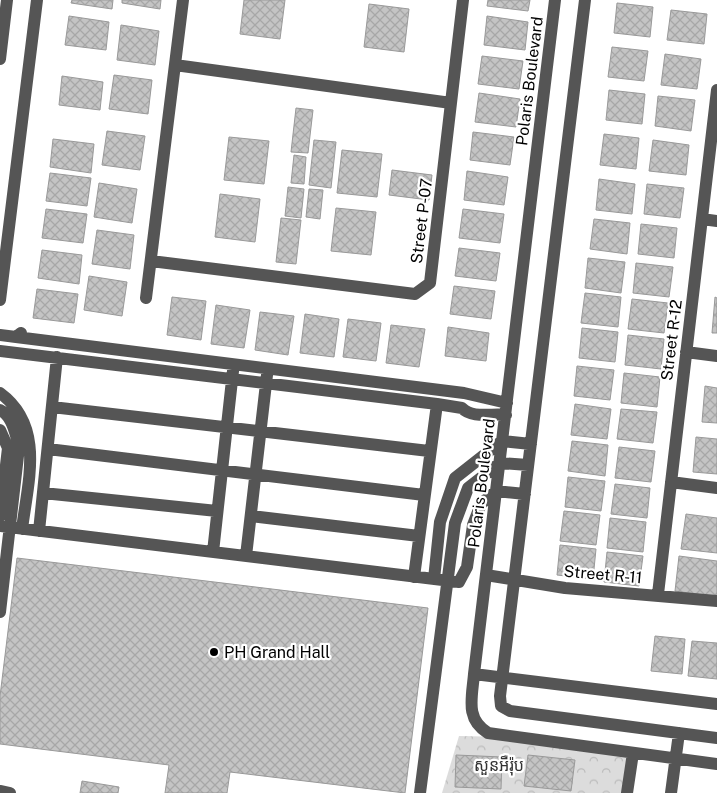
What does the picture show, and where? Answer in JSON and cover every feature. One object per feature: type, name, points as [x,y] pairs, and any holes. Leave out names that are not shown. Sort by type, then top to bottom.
[{"type":"street","points":[[0,59],[7,0]]},
{"type":"street","points":[[0,300],[37,0]]},
{"type":"street","points":[[146,298],[183,0]]},
{"type":"street","name":"Street P-07","points":[[151,261],[415,294],[430,283],[463,0]]},
{"type":"street","name":"Polaris Boulevard","points":[[555,0],[499,408],[502,441],[474,674],[471,702],[472,717],[478,727],[488,733],[717,764]]},
{"type":"street","points":[[585,0],[503,677],[502,706],[510,712],[717,738]]},
{"type":"street","points":[[175,65],[451,103]]},
{"type":"street","name":"Street R-12","points":[[658,594],[717,90]]},
{"type":"street","points":[[702,219],[717,221]]},
{"type":"street","points":[[0,335],[16,337],[21,333],[48,337],[56,344],[232,373]]},
{"type":"street","points":[[0,351],[43,353],[232,373],[463,401]]},
{"type":"street","points":[[686,352],[717,356]]},
{"type":"street","points":[[43,353],[57,357],[232,373]]},
{"type":"street","points":[[39,531],[57,357]]},
{"type":"street","points":[[213,552],[232,373]]},
{"type":"street","points":[[267,377],[437,404],[463,401]]},
{"type":"street","points":[[246,556],[267,377]]},
{"type":"street","points":[[469,392],[490,396],[499,408],[484,415],[465,412],[463,401],[469,392]]},
{"type":"street","points":[[0,393],[14,403],[27,426],[30,448],[11,528]]},
{"type":"street","points":[[414,577],[429,451],[437,404]]},
{"type":"street","points":[[52,407],[429,451]]},
{"type":"street","points":[[0,410],[4,412],[14,428],[19,447],[0,612]]},
{"type":"street","points":[[0,430],[8,448],[0,516]]},
{"type":"street","points":[[434,579],[440,522],[455,478],[502,441],[531,444]]},
{"type":"street","points":[[48,449],[424,495]]},
{"type":"street","points":[[420,793],[454,524],[468,488],[500,463],[528,466]]},
{"type":"street","points":[[671,482],[717,488]]},
{"type":"street","points":[[11,528],[459,582],[467,567],[472,525],[482,504],[496,491],[525,494]]},
{"type":"street","points":[[43,493],[217,512]]},
{"type":"street","points":[[251,516],[419,536]]},
{"type":"street","name":"Street R-11","points":[[486,575],[515,578],[565,588],[658,594],[717,601]]},
{"type":"street","points":[[474,674],[717,704]]},
{"type":"street","points":[[671,793],[679,733]]},
{"type":"street","points":[[627,793],[633,753]]},
{"type":"street","points":[[1,791],[10,793]]},
{"type":"green space","name":"សួនអឺរ៉ុប","points":[[459,736],[517,737],[633,753],[627,793],[442,793]]},
{"type":"building","points":[[72,0],[113,0],[112,9],[71,3]]},
{"type":"building","points":[[122,0],[161,0],[160,9],[122,3]]},
{"type":"building","points":[[244,0],[285,0],[280,39],[240,34]]},
{"type":"building","points":[[488,0],[530,0],[528,11],[487,6]]},
{"type":"building","points":[[617,3],[653,7],[650,37],[614,33]]},
{"type":"building","points":[[369,4],[409,9],[404,52],[364,47]]},
{"type":"building","points":[[671,10],[707,14],[704,44],[667,40]]},
{"type":"building","points":[[69,16],[109,22],[106,50],[65,45]]},
{"type":"building","points":[[487,16],[528,22],[525,50],[484,45]]},
{"type":"building","points":[[121,25],[159,31],[155,65],[117,60]]},
{"type":"building","points":[[612,47],[648,51],[644,81],[608,77]]},
{"type":"building","points":[[665,54],[701,59],[697,89],[661,85]]},
{"type":"building","points":[[482,56],[523,61],[519,89],[478,84]]},
{"type":"building","points":[[114,75],[152,80],[148,114],[109,109]]},
{"type":"building","points":[[62,76],[103,82],[100,110],[59,105]]},
{"type":"building","points":[[609,90],[645,94],[642,124],[606,120]]},
{"type":"building","points":[[479,93],[520,99],[516,127],[475,122]]},
{"type":"building","points":[[658,96],[695,100],[691,131],[655,126]]},
{"type":"building","points":[[296,108],[313,110],[308,153],[291,152]]},
{"type":"building","points":[[107,131],[145,136],[140,170],[102,165]]},
{"type":"building","points":[[473,132],[514,137],[510,165],[470,160]]},
{"type":"building","points":[[604,134],[639,138],[636,169],[600,165]]},
{"type":"building","points":[[229,137],[269,141],[264,184],[224,180]]},
{"type":"building","points":[[53,139],[94,144],[91,173],[50,167]]},
{"type":"building","points":[[314,140],[336,142],[331,188],[309,185]]},
{"type":"building","points":[[653,140],[689,145],[686,175],[649,171]]},
{"type":"building","points":[[342,150],[382,154],[377,197],[337,193]]},
{"type":"building","points":[[294,155],[306,157],[304,184],[291,183]]},
{"type":"building","points":[[392,170],[432,175],[429,200],[389,195]]},
{"type":"building","points":[[467,171],[508,177],[504,205],[464,200]]},
{"type":"building","points":[[50,173],[91,178],[87,206],[46,201]]},
{"type":"building","points":[[599,179],[635,184],[632,214],[596,210]]},
{"type":"building","points":[[99,183],[137,189],[132,223],[94,217]]},
{"type":"building","points":[[647,184],[684,188],[680,218],[644,214]]},
{"type":"building","points":[[288,187],[304,189],[301,218],[285,216]]},
{"type":"building","points":[[309,189],[323,190],[320,219],[306,217]]},
{"type":"building","points":[[220,194],[260,199],[255,242],[215,237]]},
{"type":"building","points":[[336,208],[376,212],[371,255],[331,251]]},
{"type":"building","points":[[46,209],[87,214],[83,243],[42,238]]},
{"type":"building","points":[[463,209],[504,214],[500,243],[459,238]]},
{"type":"building","points":[[281,218],[301,220],[296,264],[276,262]]},
{"type":"building","points":[[594,219],[630,223],[627,254],[590,249]]},
{"type":"building","points":[[641,224],[677,228],[674,258],[638,254]]},
{"type":"building","points":[[97,230],[134,235],[130,269],[92,264]]},
{"type":"building","points":[[459,248],[500,253],[496,281],[455,276]]},
{"type":"building","points":[[42,250],[82,255],[79,284],[38,278]]},
{"type":"building","points":[[588,258],[625,262],[621,293],[585,288]]},
{"type":"building","points":[[636,263],[673,267],[669,297],[633,293]]},
{"type":"building","points":[[89,276],[127,282],[122,316],[84,310]]},
{"type":"building","points":[[454,286],[495,291],[491,319],[450,314]]},
{"type":"building","points":[[37,289],[78,294],[74,323],[33,318]]},
{"type":"building","points":[[585,293],[621,297],[618,327],[581,323]]},
{"type":"building","points":[[172,297],[206,301],[201,340],[167,335]]},
{"type":"building","points":[[715,297],[717,298],[717,333],[712,333]]},
{"type":"building","points":[[632,299],[668,303],[664,333],[628,329]]},
{"type":"building","points":[[216,305],[250,310],[244,348],[211,344]]},
{"type":"building","points":[[260,312],[294,316],[288,355],[255,350]]},
{"type":"building","points":[[305,314],[339,319],[334,357],[300,353]]},
{"type":"building","points":[[348,319],[381,323],[376,361],[343,357]]},
{"type":"building","points":[[391,325],[425,329],[419,367],[386,363]]},
{"type":"building","points":[[448,327],[489,333],[486,361],[445,356]]},
{"type":"building","points":[[582,328],[618,332],[615,362],[579,358]]},
{"type":"building","points":[[628,335],[664,339],[661,369],[625,365]]},
{"type":"building","points":[[577,366],[614,370],[610,400],[574,396]]},
{"type":"building","points":[[624,373],[660,377],[657,407],[621,403]]},
{"type":"building","points":[[705,386],[717,388],[717,423],[702,422]]},
{"type":"building","points":[[575,404],[611,409],[607,439],[571,435]]},
{"type":"building","points":[[621,409],[657,412],[653,443],[617,439]]},
{"type":"building","points":[[696,437],[717,439],[717,474],[693,472]]},
{"type":"building","points":[[572,441],[608,445],[605,476],[568,471]]},
{"type":"building","points":[[619,447],[655,451],[651,482],[615,478]]},
{"type":"building","points":[[568,477],[605,481],[601,511],[565,507]]},
{"type":"building","points":[[615,484],[650,488],[647,518],[611,514]]},
{"type":"building","points":[[564,511],[600,515],[596,545],[560,541]]},
{"type":"building","points":[[686,514],[717,518],[717,553],[681,549]]},
{"type":"building","points":[[610,518],[646,522],[643,552],[607,548]]},
{"type":"building","points":[[560,545],[596,549],[593,579],[557,575]]},
{"type":"building","points":[[607,552],[643,556],[639,586],[604,582]]},
{"type":"building","points":[[679,556],[717,561],[717,597],[675,591]]},
{"type":"building","name":"PH Grand Hall","points":[[17,558],[428,608],[405,793],[230,772],[227,793],[165,793],[169,765],[0,744],[0,696]]},
{"type":"building","points":[[655,636],[685,639],[682,674],[651,671]]},
{"type":"building","points":[[692,641],[717,643],[717,679],[688,676]]},
{"type":"building","points":[[456,755],[502,757],[501,789],[455,787]]},
{"type":"building","points":[[528,755],[575,760],[571,791],[524,786]]},
{"type":"building","points":[[82,781],[119,787],[118,793],[80,793]]},
{"type":"place","name":"PH Grand Hall","points":[[214,652]]}]
